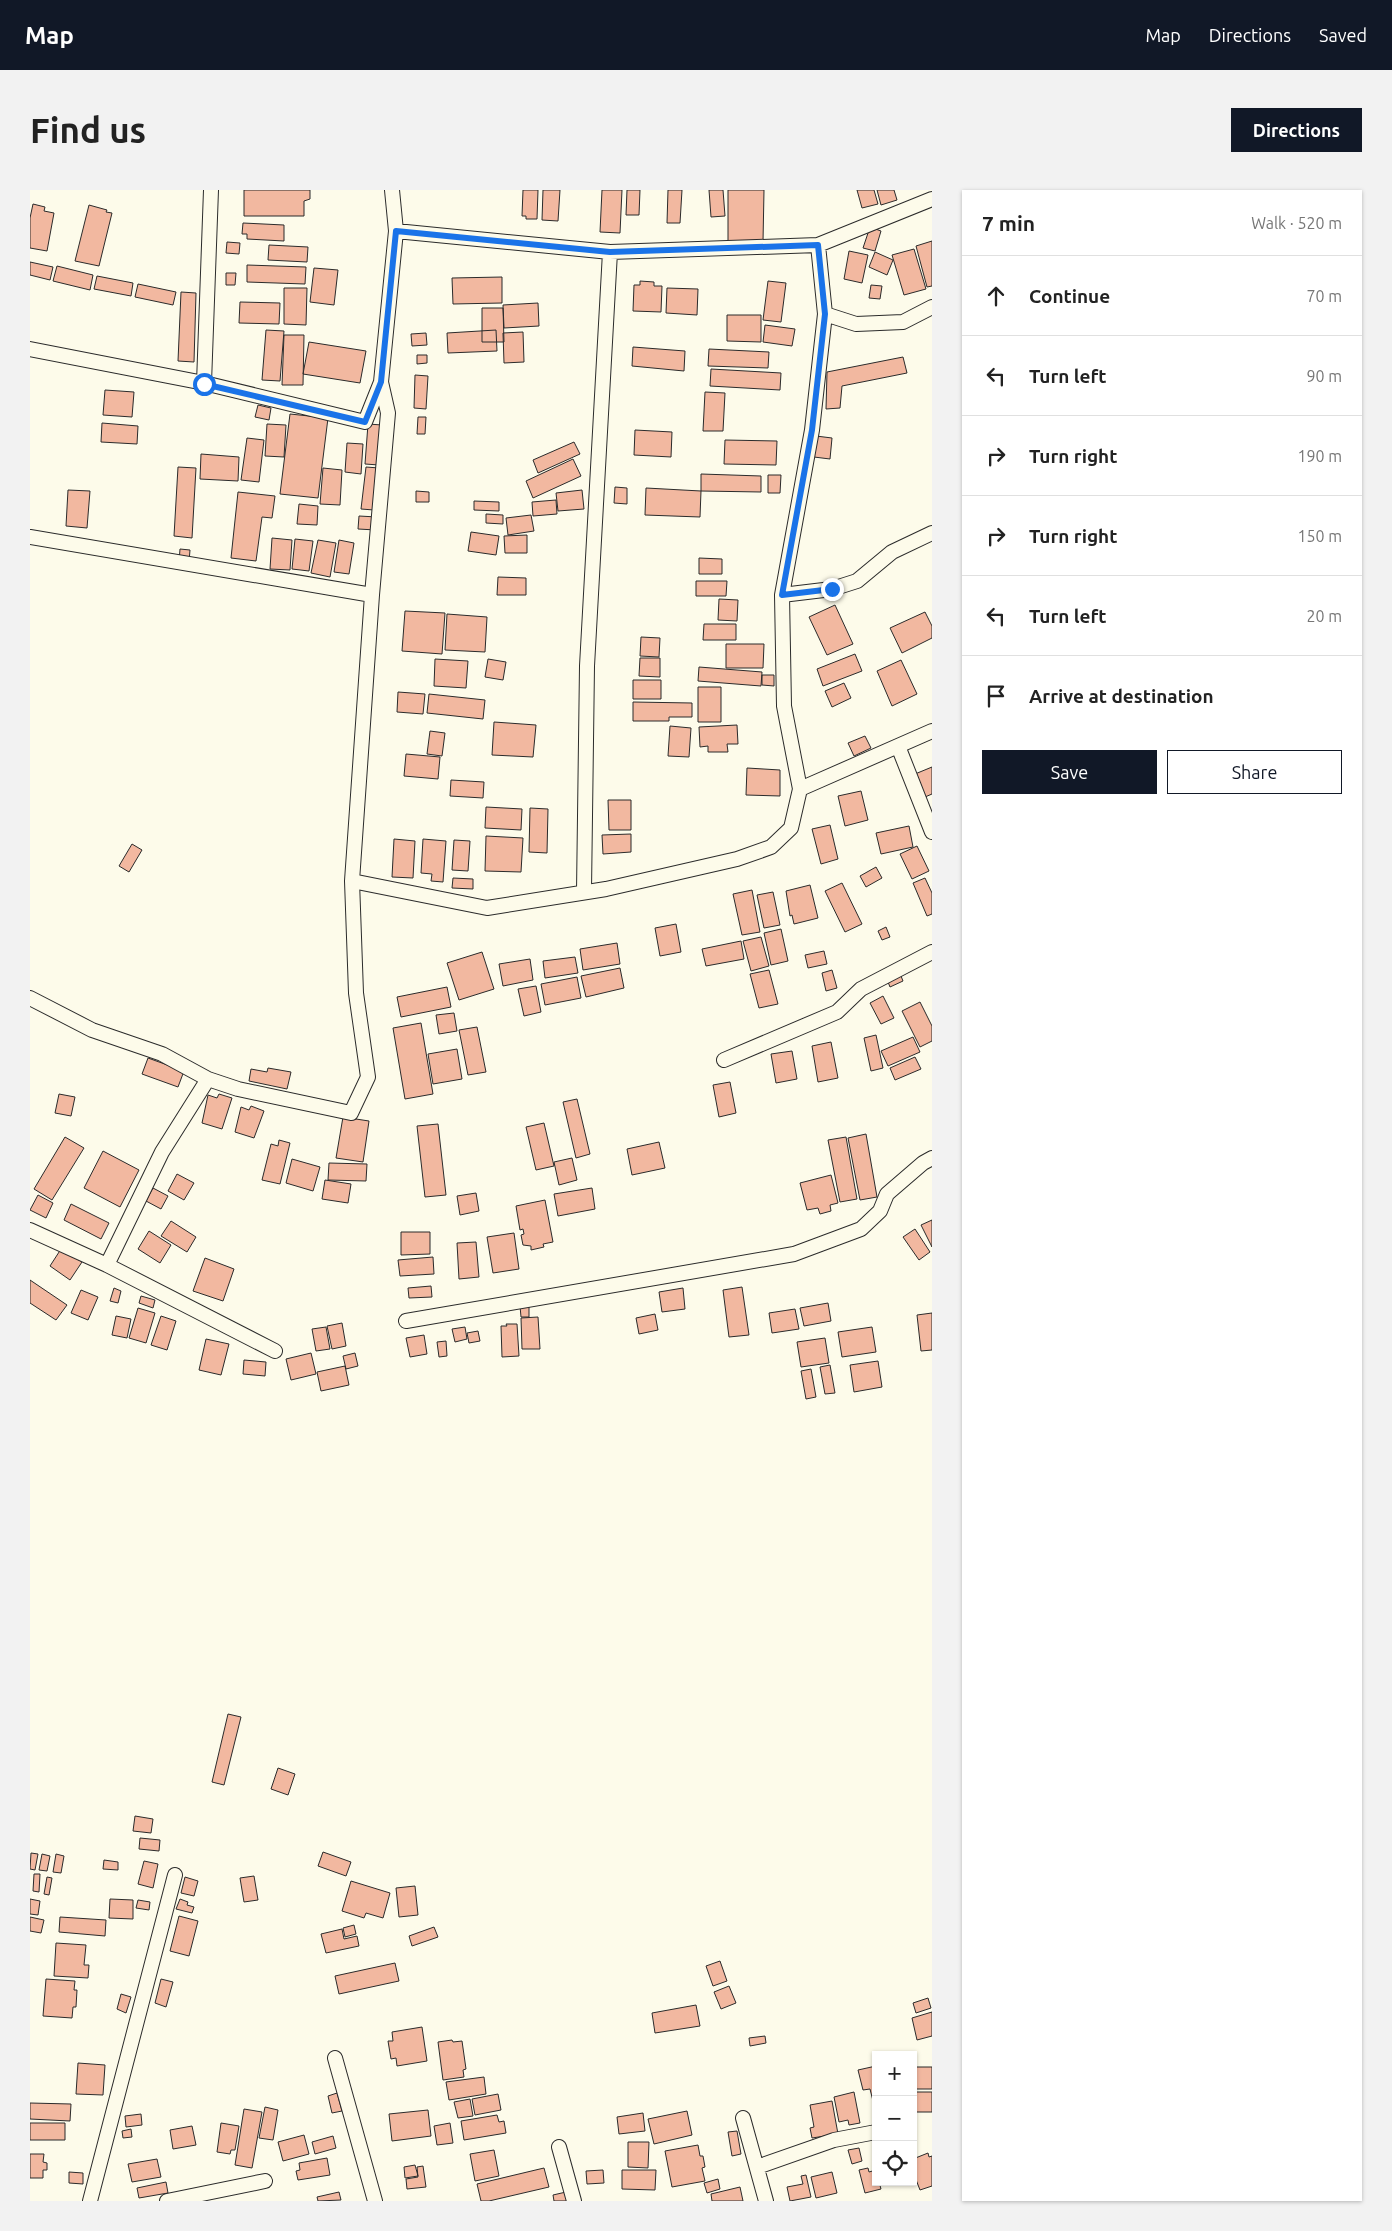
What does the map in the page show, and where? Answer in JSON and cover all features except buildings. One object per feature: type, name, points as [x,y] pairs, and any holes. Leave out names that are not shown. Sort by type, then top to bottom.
[{"type":"street","points":[[30,349],[204,384],[365,422],[381,382],[396,231],[392,190]]},
{"type":"street","points":[[204,384],[208,191]]},
{"type":"street","points":[[396,231],[610,252],[818,245],[932,199]]},
{"type":"street","points":[[352,881],[487,908],[606,888],[737,859],[771,847],[791,828],[800,790],[784,706],[782,595],[812,430],[825,314],[818,245]]},
{"type":"street","points":[[584,891],[587,666],[610,252]]},
{"type":"street","points":[[825,314],[856,324],[902,322],[932,308]]},
{"type":"street","points":[[30,998],[92,1030],[162,1054],[208,1079],[238,1089],[351,1113],[368,1077],[356,993],[352,881],[372,595],[388,413],[381,382]]},
{"type":"street","points":[[782,595],[832,589],[857,581],[892,552],[932,533]]},
{"type":"street","points":[[30,537],[372,595]]},
{"type":"street","points":[[800,790],[932,731]]},
{"type":"street","points":[[898,746],[932,832]]},
{"type":"street","points":[[724,1060],[837,1012],[861,989],[932,952]]},
{"type":"street","points":[[107,1265],[162,1152],[208,1079]]},
{"type":"street","points":[[406,1321],[794,1254],[861,1229],[880,1211],[887,1194],[923,1163],[932,1158]]},
{"type":"street","points":[[30,1230],[107,1265],[275,1351]]},
{"type":"street","points":[[90,2201],[175,1876]]},
{"type":"street","points":[[335,2058],[375,2201]]},
{"type":"street","points":[[743,2118],[766,2201]]},
{"type":"street","points":[[757,2167],[834,2140],[872,2133]]},
{"type":"street","points":[[559,2147],[574,2201]]},
{"type":"street","points":[[167,2201],[265,2181]]},
{"type":"route","points":[[204,384],[365,422],[381,382],[396,231],[610,252],[818,245],[825,314],[812,430],[782,595],[832,589]]}]
